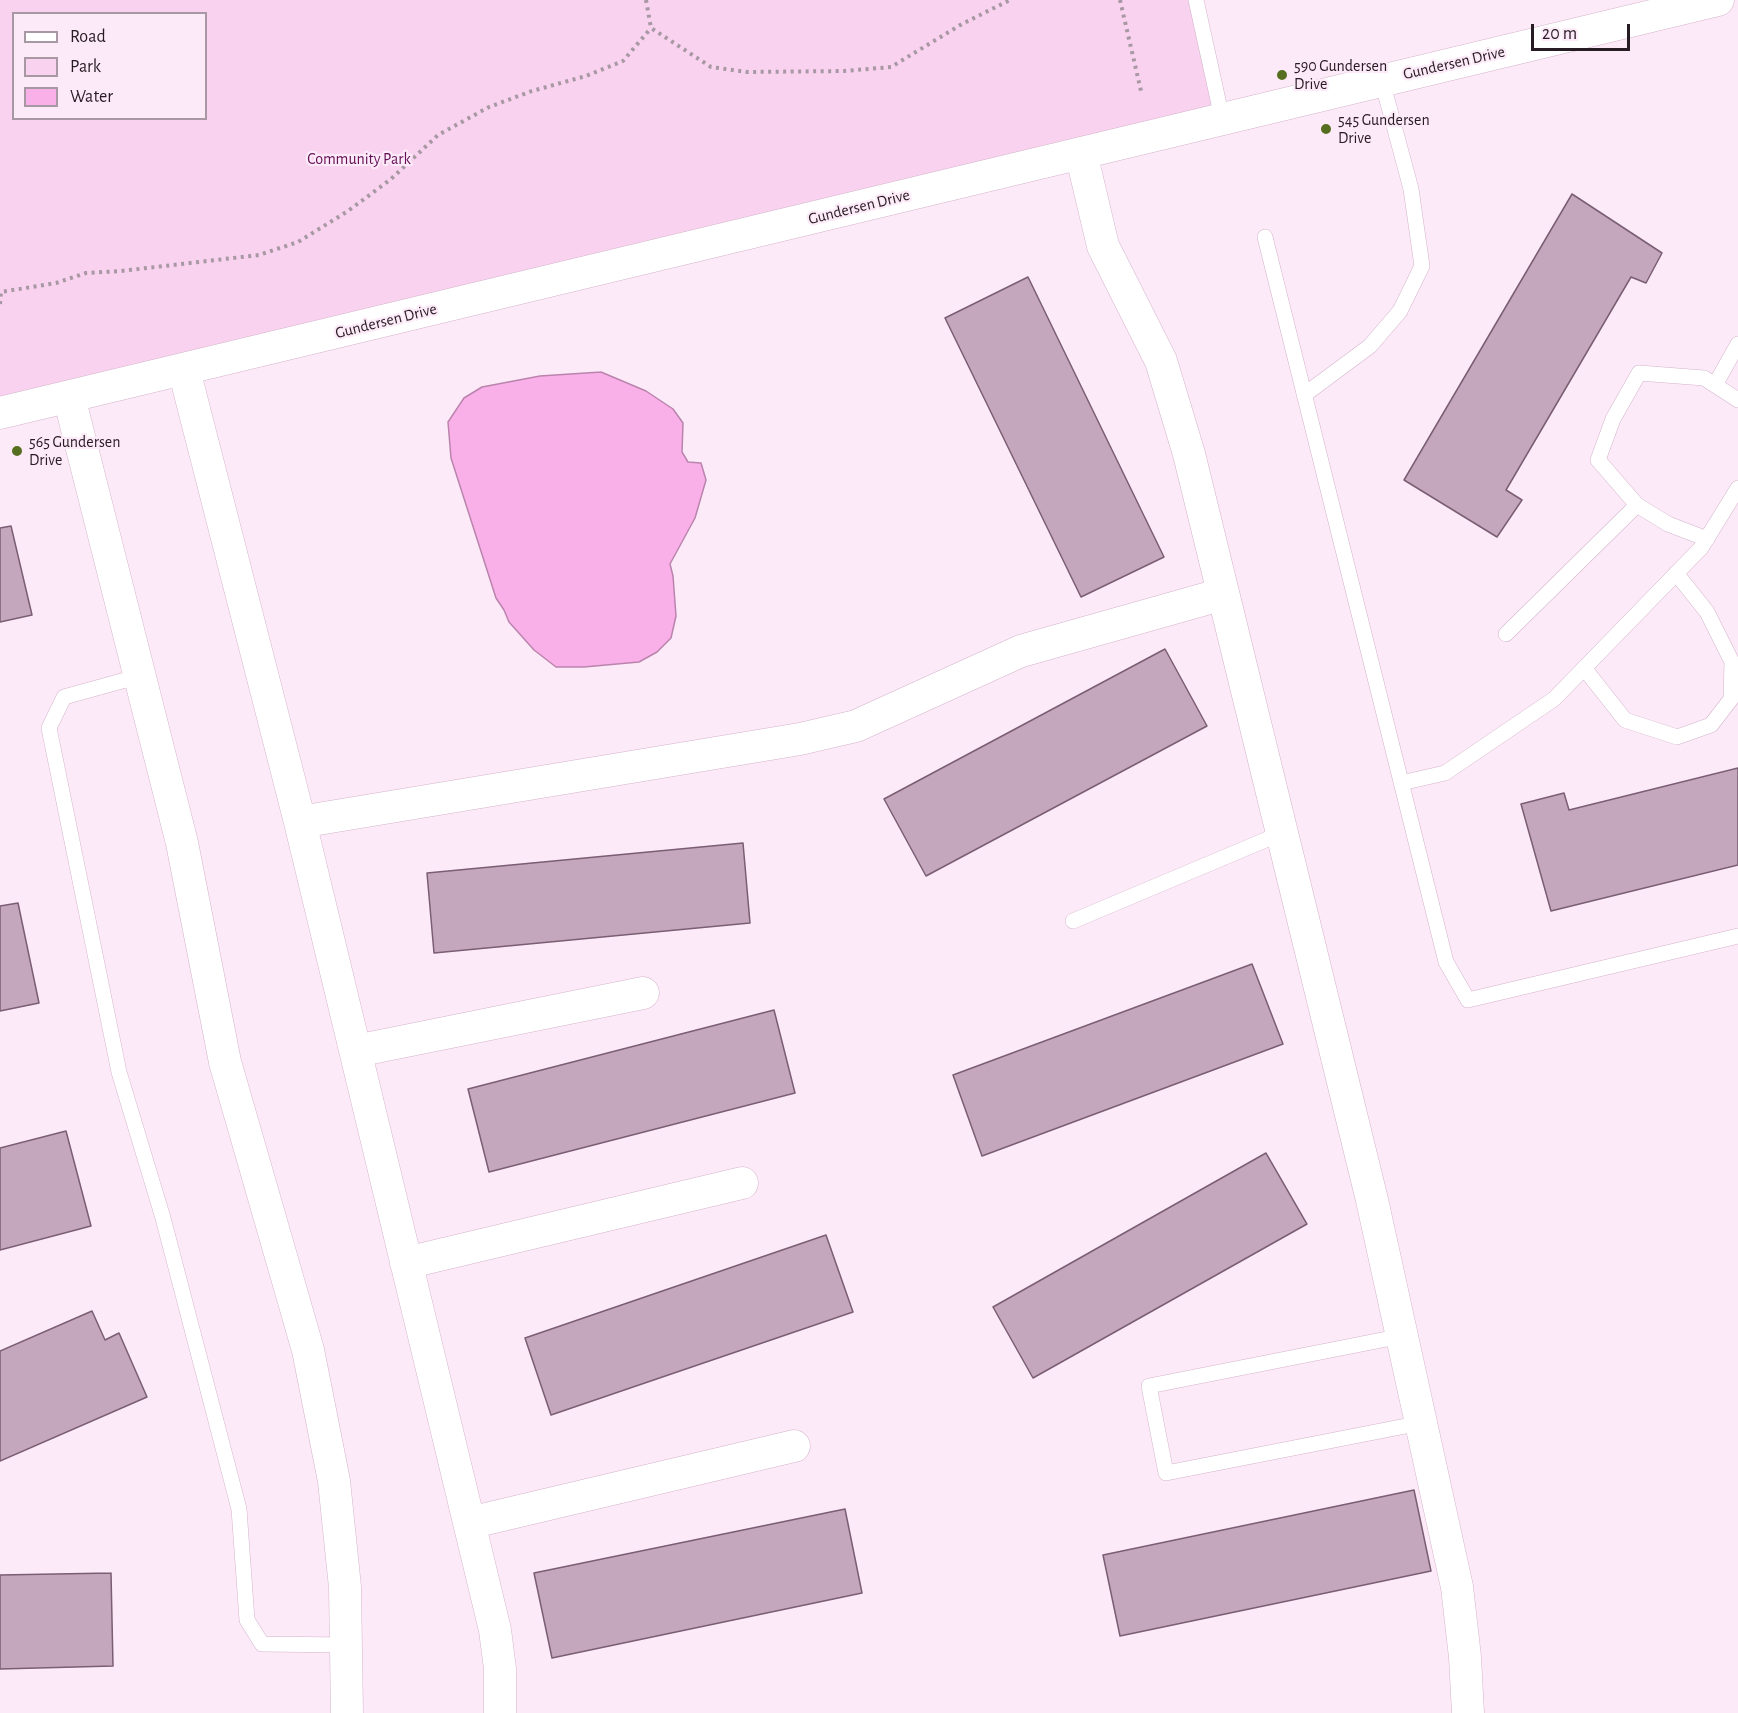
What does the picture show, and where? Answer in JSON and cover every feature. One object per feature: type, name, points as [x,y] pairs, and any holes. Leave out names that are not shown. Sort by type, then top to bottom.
[{"type":"street","name":"Gundersen Drive","points":[[0,413],[1718,0]]},
{"type":"street","points":[[1081,153],[1103,246],[1161,361],[1189,453],[1372,1200],[1457,1587],[1468,1713]]},
{"type":"street","points":[[184,370],[300,822],[495,1630],[500,1669],[500,1713]]},
{"type":"street","points":[[69,397],[182,843],[225,1062],[308,1350],[334,1481],[345,1587],[347,1713]]},
{"type":"street","points":[[300,822],[800,739],[856,726],[1021,651],[1223,594]]},
{"type":"street","points":[[356,1051],[643,993]]},
{"type":"street","points":[[406,1263],[742,1183]]},
{"type":"street","points":[[469,1523],[794,1446]]},
{"type":"lane","points":[[1196,0],[1222,118]]},
{"type":"lane","points":[[1304,395],[1370,346],[1400,311],[1422,266],[1411,189],[1382,81]]},
{"type":"lane","points":[[1265,237],[1446,962],[1468,1000],[1738,936]]},
{"type":"lane","points":[[1715,385],[1738,344]]},
{"type":"lane","points":[[1707,538],[1668,524],[1637,505],[1598,460],[1613,419],[1639,373],[1704,378],[1738,400]]},
{"type":"lane","points":[[1401,783],[1445,773],[1554,699],[1701,548],[1738,488]]},
{"type":"lane","points":[[1506,634],[1637,505]]},
{"type":"lane","points":[[1584,668],[1625,720],[1677,737],[1711,725],[1731,699],[1732,662],[1707,612],[1676,573]]},
{"type":"lane","points":[[140,676],[64,697],[49,729],[119,1072],[163,1218],[239,1509],[247,1620],[262,1644],[345,1645]]},
{"type":"lane","points":[[1073,921],[1282,833]]},
{"type":"lane","points":[[1402,1336],[1149,1386],[1166,1473],[1421,1423]]},
{"type":"path","points":[[646,0],[651,28],[711,67],[747,72],[844,72],[891,67],[962,24],[1010,0]]},
{"type":"path","points":[[1120,0],[1141,91]]},
{"type":"path","points":[[0,304],[2,292],[56,283],[86,273],[259,255],[298,242],[348,211],[391,179],[438,135],[489,107],[532,91],[586,76],[623,61],[651,28]]},
{"type":"green space","name":"Community Park","points":[[0,0],[1194,0],[1222,118],[0,405]]},
{"type":"water","points":[[601,372],[646,391],[673,409],[683,423],[682,452],[688,462],[701,463],[706,480],[695,518],[670,564],[676,616],[671,638],[657,652],[639,662],[556,667],[534,650],[509,622],[496,598],[451,458],[448,422],[464,398],[482,387],[540,376]]},
{"type":"building","points":[[1572,194],[1662,253],[1646,283],[1631,277],[1506,490],[1522,500],[1497,537],[1404,480]]},
{"type":"building","points":[[1028,277],[1164,557],[1081,597],[945,318]]},
{"type":"building","points":[[11,526],[32,615],[0,622],[0,528]]},
{"type":"building","points":[[1165,649],[1207,726],[926,876],[884,799]]},
{"type":"building","points":[[1738,768],[1738,865],[1551,911],[1521,804],[1564,793],[1569,810]]},
{"type":"building","points":[[743,843],[750,923],[434,953],[427,873]]},
{"type":"building","points":[[18,903],[39,1003],[0,1011],[0,906]]},
{"type":"building","points":[[1252,964],[1283,1044],[982,1156],[953,1075]]},
{"type":"building","points":[[774,1010],[795,1093],[489,1172],[468,1089]]},
{"type":"building","points":[[66,1131],[91,1226],[0,1250],[0,1148]]},
{"type":"building","points":[[1266,1153],[1307,1224],[1033,1378],[993,1307]]},
{"type":"building","points":[[826,1235],[853,1312],[551,1415],[525,1338]]},
{"type":"building","points":[[92,1311],[105,1340],[119,1333],[147,1397],[0,1461],[0,1351]]},
{"type":"building","points":[[1414,1490],[1431,1571],[1120,1636],[1103,1555]]},
{"type":"building","points":[[845,1509],[862,1593],[552,1658],[534,1573]]},
{"type":"building","points":[[111,1573],[113,1666],[0,1669],[0,1575]]},
{"type":"place","name":"590 Gundersen Drive","points":[[1282,75]]},
{"type":"place","name":"545 Gundersen Drive","points":[[1326,129]]},
{"type":"place","name":"565 Gundersen Drive","points":[[17,451]]}]
